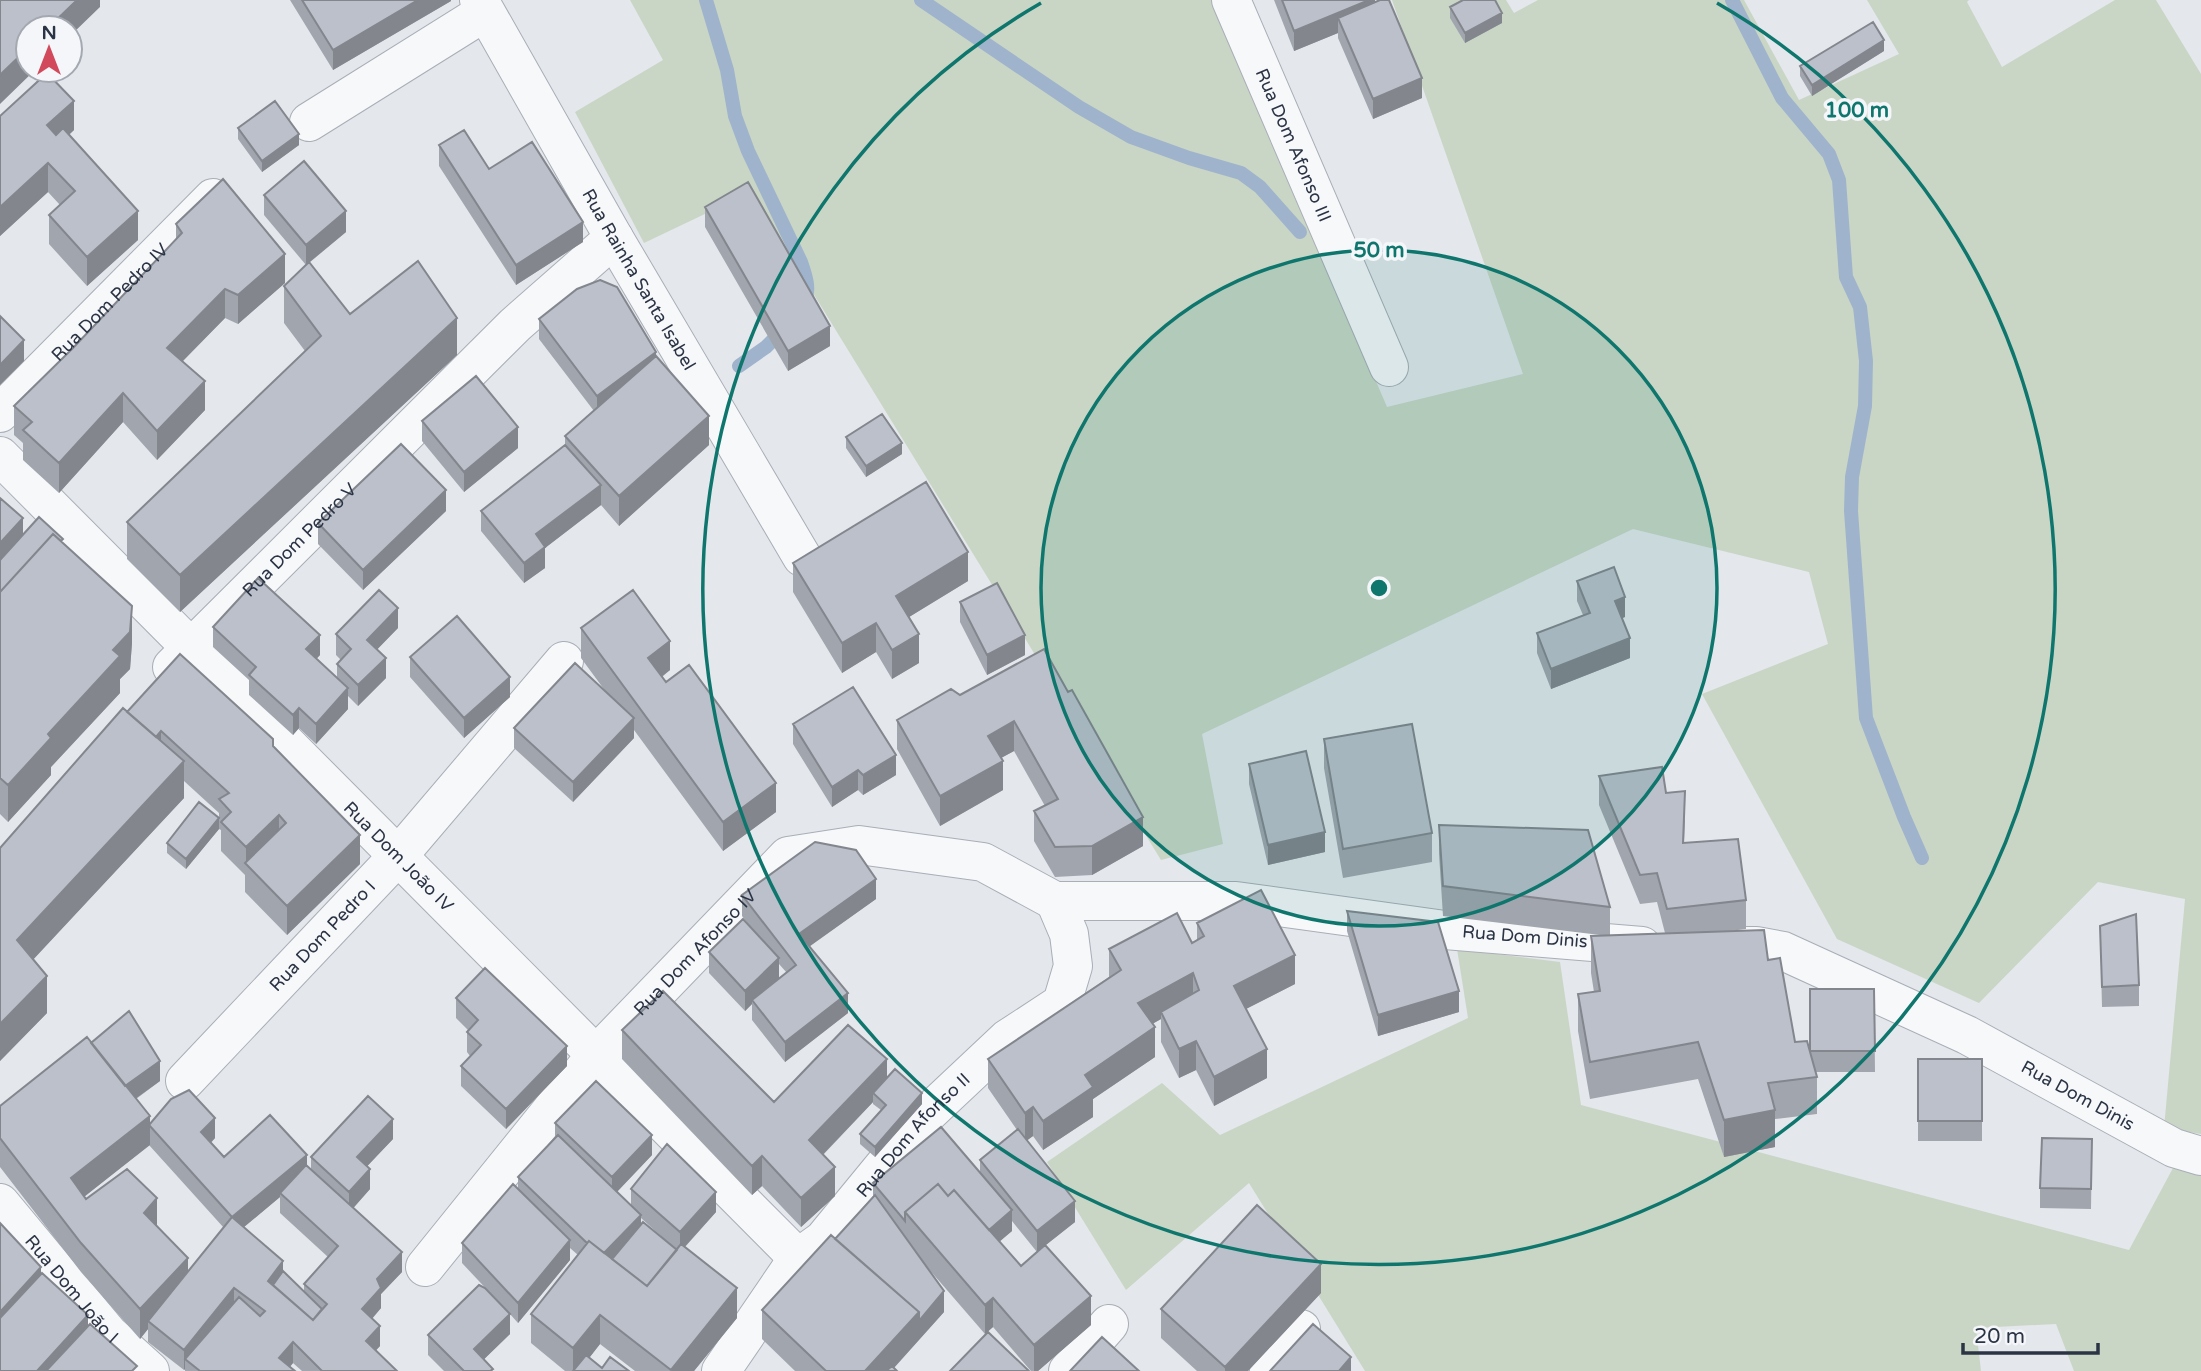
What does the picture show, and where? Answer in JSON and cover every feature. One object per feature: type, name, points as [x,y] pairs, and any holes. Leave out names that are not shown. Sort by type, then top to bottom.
[{"type":"street","name":"Rua Dom Afonso III","points":[[1231,0],[1390,367]]},
{"type":"street","points":[[309,122],[482,6]]},
{"type":"street","name":"Rua Rainha Santa Isabel","points":[[482,6],[614,238],[802,557]]},
{"type":"street","name":"Rua Dom Pedro IV","points":[[0,412],[219,192]]},
{"type":"street","name":"Rua Dom Pedro V","points":[[145,697],[190,647],[515,324],[614,238]]},
{"type":"street","name":"Rua Dom João IV","points":[[0,456],[798,1258]]},
{"type":"street","name":"Rua Dom Pedro I","points":[[185,1080],[398,856],[564,661]]},
{"type":"street","name":"Rua Dom Afonso IV","points":[[425,1267],[596,1055],[788,856],[859,845],[983,862],[1055,901]]},
{"type":"street","name":"Rua Dom Dinis","points":[[1055,901],[1236,901],[1445,930],[1626,946],[1756,946],[1783,951],[1967,1035],[2174,1148],[2201,1156]]},
{"type":"street","name":"Rua Dom Afonso II","points":[[722,1371],[798,1258],[823,1240],[924,1116],[1007,1039],[1062,1003],[1073,966],[1069,933],[1055,901]]},
{"type":"street","name":"Rua Dom João I","points":[[0,1203],[108,1333],[150,1371]]},
{"type":"street","points":[[1068,1371],[1109,1324]]},
{"type":"street","points":[[1269,1371],[1301,1329]]},
{"type":"green space","points":[[630,0],[1213,0],[1387,407],[1523,374],[1392,0],[1506,0],[1514,13],[1538,0],[1744,0],[1799,100],[1899,54],[1867,0],[1969,0],[1967,2],[2002,67],[2115,0],[2156,0],[2201,74],[2201,1134],[2164,1128],[2185,899],[2098,882],[1979,1003],[1837,939],[1702,694],[1828,644],[1809,572],[1633,529],[1202,734],[1223,844],[1161,860],[751,192],[644,243],[575,112],[663,60]]},
{"type":"green space","points":[[1457,949],[1560,962],[1581,1105],[2129,1250],[2173,1168],[2201,1172],[2201,1371],[2074,1371],[2056,1324],[1976,1328],[1981,1371],[1365,1371],[1249,1183],[1126,1290],[1047,1162],[1162,1083],[1220,1135],[1468,1018]]},
{"type":"building","points":[[0,0],[77,0],[62,14],[14,14],[14,62],[0,75]]},
{"type":"building","points":[[302,0],[418,0],[333,50]]},
{"type":"building","points":[[1282,0],[1369,0],[1294,31]]},
{"type":"building","points":[[1380,0],[1389,0],[1422,78],[1373,99],[1338,18]]},
{"type":"building","points":[[1463,0],[1495,0],[1502,13],[1465,33],[1450,7]]},
{"type":"building","points":[[1873,22],[1884,40],[1812,85],[1800,66]]},
{"type":"building","points":[[35,84],[58,84],[74,101],[47,125],[56,135],[63,128],[138,211],[87,257],[49,215],[75,191],[48,163],[0,207],[0,116]]},
{"type":"building","points":[[275,101],[299,134],[262,161],[238,128]]},
{"type":"building","points":[[464,130],[489,169],[532,142],[583,222],[516,265],[439,145]]},
{"type":"building","points":[[304,161],[346,211],[306,245],[264,195]]},
{"type":"building","points":[[223,179],[285,254],[238,295],[225,289],[167,348],[205,381],[157,431],[123,393],[59,463],[23,430],[32,422],[14,406],[182,233],[176,224]]},
{"type":"building","points":[[748,182],[830,326],[788,351],[705,207]]},
{"type":"building","points":[[418,261],[457,318],[180,575],[127,522],[321,336],[284,286],[309,262],[350,314]]},
{"type":"building","points":[[600,280],[617,287],[656,352],[597,396],[539,319],[577,289]]},
{"type":"building","points":[[0,316],[24,340],[0,365]]},
{"type":"building","points":[[656,356],[709,416],[619,496],[565,436]]},
{"type":"building","points":[[476,376],[518,427],[464,472],[422,421]]},
{"type":"building","points":[[882,414],[902,443],[866,466],[846,437]]},
{"type":"building","points":[[401,444],[446,490],[363,570],[318,523]]},
{"type":"building","points":[[565,445],[601,485],[536,534],[545,547],[524,563],[481,511]]},
{"type":"building","points":[[926,482],[968,552],[896,596],[919,634],[892,650],[876,623],[842,643],[793,563]]},
{"type":"building","points":[[0,498],[23,518],[0,543]]},
{"type":"building","points":[[39,517],[63,539],[61,541],[53,534],[0,592],[0,560]]},
{"type":"building","points":[[53,534],[132,606],[130,632],[113,650],[120,656],[48,734],[51,738],[8,785],[0,778],[0,592]]},
{"type":"building","points":[[1614,567],[1625,597],[1615,601],[1630,638],[1551,669],[1537,633],[1590,613],[1577,581]]},
{"type":"building","points":[[258,578],[320,635],[306,649],[348,688],[316,724],[299,708],[293,715],[249,675],[256,667],[213,627]]},
{"type":"building","points":[[997,583],[1025,635],[987,655],[960,602]]},
{"type":"building","points":[[379,590],[398,608],[367,640],[386,658],[358,685],[337,664],[351,649],[336,634]]},
{"type":"building","points":[[633,590],[670,641],[648,658],[666,682],[689,665],[776,783],[723,822],[581,628]]},
{"type":"building","points":[[457,616],[510,677],[464,718],[410,657]]},
{"type":"building","points":[[1044,649],[1068,692],[1072,690],[1143,817],[1092,846],[1055,847],[1034,811],[1058,799],[1014,721],[988,736],[1003,761],[940,796],[897,720],[951,689],[960,695]]},
{"type":"building","points":[[180,654],[273,739],[273,746],[360,835],[287,906],[245,863],[286,823],[279,815],[246,847],[221,822],[231,812],[219,799],[229,793],[161,731],[156,737],[127,712]]},
{"type":"building","points":[[575,663],[634,718],[573,782],[514,728]]},
{"type":"building","points":[[853,687],[896,755],[863,775],[858,770],[832,787],[793,724]]},
{"type":"building","points":[[123,708],[184,761],[17,940],[47,976],[0,1024],[0,848]]},
{"type":"building","points":[[1412,724],[1432,833],[1343,849],[1324,739]]},
{"type":"building","points":[[1306,751],[1325,832],[1268,845],[1249,764]]},
{"type":"building","points":[[1662,767],[1666,793],[1685,791],[1683,843],[1738,839],[1746,900],[1667,909],[1657,873],[1640,875],[1599,776]]},
{"type":"building","points":[[199,802],[219,818],[186,859],[167,843]]},
{"type":"building","points":[[1439,825],[1588,830],[1610,907],[1443,886]]},
{"type":"building","points":[[815,842],[856,850],[876,879],[799,934],[848,993],[785,1042],[752,1000],[796,965],[742,895]]},
{"type":"building","points":[[1261,890],[1295,955],[1234,986],[1267,1049],[1214,1077],[1196,1041],[1179,1049],[1161,1012],[1199,990],[1193,973],[1138,1003],[1155,1027],[1085,1075],[1093,1087],[1043,1121],[1033,1107],[1025,1113],[988,1059],[1121,970],[1109,949],[1177,913],[1192,943],[1204,936],[1197,923]]},
{"type":"building","points":[[1347,911],[1438,922],[1459,991],[1378,1015]]},
{"type":"building","points":[[2136,914],[2139,985],[2102,987],[2100,926]]},
{"type":"building","points":[[743,919],[779,958],[745,991],[709,952]]},
{"type":"building","points":[[1764,930],[1768,960],[1780,958],[1795,1042],[1807,1041],[1817,1077],[1768,1083],[1775,1110],[1724,1120],[1698,1042],[1590,1062],[1578,994],[1600,991],[1591,936]]},
{"type":"building","points":[[485,968],[567,1046],[506,1109],[461,1066],[481,1045],[467,1032],[478,1020],[456,998]]},
{"type":"building","points":[[1810,989],[1874,989],[1875,1051],[1810,1051]]},
{"type":"building","points":[[663,991],[774,1102],[848,1025],[887,1059],[809,1140],[835,1167],[801,1198],[762,1156],[752,1166],[622,1030]]},
{"type":"building","points":[[129,1011],[160,1061],[125,1086],[91,1043]]},
{"type":"building","points":[[87,1037],[150,1116],[71,1178],[86,1199],[127,1169],[157,1198],[144,1213],[188,1258],[140,1309],[81,1243],[0,1138],[0,1106]]},
{"type":"building","points":[[1918,1059],[1982,1059],[1982,1121],[1918,1121]]},
{"type":"building","points":[[895,1069],[922,1093],[875,1147],[860,1134],[886,1105],[873,1093]]},
{"type":"building","points":[[596,1081],[652,1135],[612,1177],[555,1123]]},
{"type":"building","points":[[189,1090],[215,1118],[201,1132],[224,1157],[270,1115],[307,1155],[232,1217],[149,1125],[171,1099]]},
{"type":"building","points":[[368,1096],[393,1119],[357,1157],[370,1169],[349,1192],[311,1157]]},
{"type":"building","points":[[941,1127],[1012,1210],[989,1230],[954,1190],[948,1196],[938,1184],[905,1212],[905,1221],[873,1183]]},
{"type":"building","points":[[1018,1129],[1075,1201],[1037,1231],[980,1160]]},
{"type":"building","points":[[558,1135],[641,1215],[604,1253],[589,1241],[587,1243],[518,1177]]},
{"type":"building","points":[[2042,1138],[2092,1139],[2091,1189],[2040,1188]]},
{"type":"building","points":[[667,1144],[716,1192],[680,1232],[631,1189]]},
{"type":"building","points":[[306,1165],[402,1252],[377,1279],[381,1288],[362,1309],[380,1326],[366,1341],[397,1371],[322,1371],[293,1342],[279,1358],[295,1371],[200,1371],[185,1359],[239,1297],[260,1316],[265,1311],[234,1288],[184,1350],[148,1321],[232,1217],[283,1261],[268,1281],[313,1320],[327,1304],[304,1284],[338,1246],[280,1193]]},
{"type":"building","points":[[513,1184],[570,1240],[518,1303],[462,1243]]},
{"type":"building","points":[[938,1184],[948,1196],[954,1190],[1021,1266],[1045,1245],[1091,1296],[1034,1345],[993,1298],[985,1305],[905,1212]]},
{"type":"building","points":[[875,1195],[944,1291],[919,1321],[919,1312],[835,1239]]},
{"type":"building","points":[[1257,1205],[1321,1264],[1225,1367],[1161,1309]]},
{"type":"building","points":[[643,1222],[677,1250],[647,1286],[612,1259]]},
{"type":"building","points":[[0,1223],[41,1267],[0,1312]]},
{"type":"building","points":[[831,1235],[919,1312],[865,1371],[826,1371],[762,1310]]},
{"type":"building","points":[[589,1241],[647,1286],[681,1244],[737,1288],[671,1370],[600,1315],[573,1348],[531,1314]]},
{"type":"building","points":[[283,1271],[322,1309],[313,1320],[273,1285]]},
{"type":"building","points":[[42,1273],[88,1315],[37,1371],[0,1371],[0,1318]]},
{"type":"building","points":[[479,1285],[510,1314],[474,1349],[493,1369],[464,1371],[428,1335]]},
{"type":"building","points":[[90,1324],[137,1366],[132,1371],[46,1371]]},
{"type":"building","points":[[1313,1324],[1351,1357],[1339,1371],[1270,1371]]},
{"type":"building","points":[[988,1332],[1029,1371],[950,1371]]},
{"type":"building","points":[[1102,1337],[1139,1371],[1070,1371]]},
{"type":"building","points":[[586,1355],[602,1368],[610,1357],[629,1371],[573,1371]]},
{"type":"waterway","points":[[706,0],[727,70],[735,116],[748,151],[803,267],[807,287],[805,302]]},
{"type":"waterway","points":[[921,0],[1079,107],[1131,137],[1241,173],[1260,187],[1300,232]]},
{"type":"waterway","points":[[1732,0],[1782,98],[1829,154],[1839,180],[1846,277],[1860,307],[1866,361],[1865,406],[1852,477],[1851,511],[1866,718],[1922,858]]},
{"type":"waterway","points":[[739,366],[766,347],[784,329]]}]
